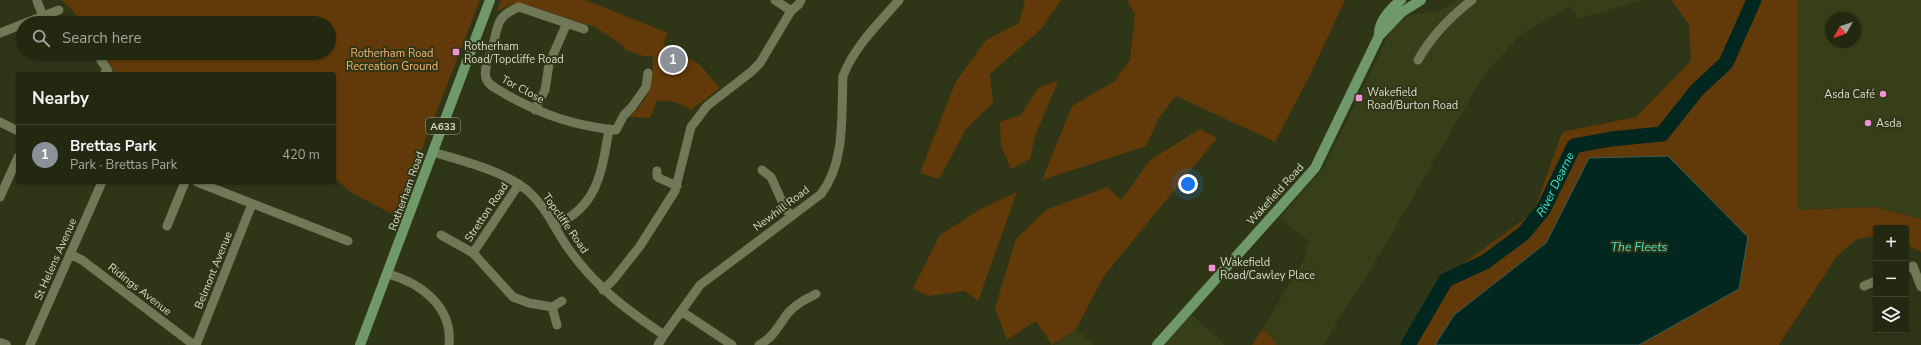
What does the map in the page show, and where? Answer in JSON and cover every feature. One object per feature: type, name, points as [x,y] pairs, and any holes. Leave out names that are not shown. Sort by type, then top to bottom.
[{"type":"main road","name":"Rotherham Road","points":[[360,345],[490,0]]},
{"type":"main road","points":[[1379,36],[1402,12],[1421,0]]},
{"type":"main road","points":[[1379,36],[1378,30],[1382,22],[1399,1]]},
{"type":"main road","name":"Wakefield Road","points":[[1157,345],[1314,168],[1379,36]]},
{"type":"main road","points":[[0,343],[6,345]]},
{"type":"street","points":[[775,0],[791,11]]},
{"type":"street","points":[[603,290],[614,279],[640,246],[677,186],[691,127],[707,106],[751,72],[760,63],[791,11],[799,4],[801,0]]},
{"type":"street","name":"Newhill Road","points":[[658,345],[700,285],[821,194],[827,186],[835,167],[839,151],[845,72],[868,36],[899,0]]},
{"type":"street","points":[[1418,60],[1429,40],[1454,14],[1472,0]]},
{"type":"street","points":[[38,1],[43,16],[59,10]]},
{"type":"street","name":"Tor Close","points":[[584,29],[520,6],[507,12],[499,21],[485,72],[486,79],[491,86],[535,110],[555,118],[609,129]]},
{"type":"street","points":[[535,110],[545,90],[549,64],[567,23]]},
{"type":"street","points":[[0,33],[16,26]]},
{"type":"street","points":[[101,60],[108,71],[107,72]]},
{"type":"street","points":[[555,225],[578,213],[593,192],[602,167],[609,129],[616,130],[624,115],[639,98],[646,87],[648,73]]},
{"type":"street","points":[[0,122],[16,130]]},
{"type":"street","name":"Topcliffe Road","points":[[433,152],[487,169],[519,184],[541,205],[555,225],[567,247],[603,290],[626,310],[664,335]]},
{"type":"street","points":[[0,196],[16,161]]},
{"type":"street","points":[[762,170],[771,177],[785,208],[791,216]]},
{"type":"street","points":[[657,171],[657,176],[659,178],[677,186]]},
{"type":"street","name":"St Helens Avenue","points":[[30,345],[101,184]]},
{"type":"street","points":[[167,226],[184,184]]},
{"type":"street","points":[[202,184],[348,241]]},
{"type":"street","name":"Stretton Road","points":[[473,253],[519,184]]},
{"type":"street","name":"Belmont Avenue","points":[[195,345],[252,204]]},
{"type":"street","name":"Stretton Road","points":[[441,235],[473,253],[513,297],[552,307]]},
{"type":"street","name":"Ridings Avenue","points":[[70,254],[82,260],[195,345]]},
{"type":"street","points":[[1909,268],[1913,266],[1921,287]]},
{"type":"street","points":[[388,274],[418,285],[436,302],[448,325],[450,335],[449,345]]},
{"type":"street","points":[[1864,286],[1873,282]]},
{"type":"street","points":[[759,345],[776,332],[788,313],[803,300],[816,294]]},
{"type":"street","points":[[557,325],[552,307],[562,301]]},
{"type":"street","points":[[681,311],[732,345]]},
{"type":"shaded area","points":[[1457,0],[1641,0],[1578,19],[1570,6],[1520,35],[1483,76],[1386,244],[1323,345],[1277,345],[1263,328],[1308,253],[1305,249],[1310,242],[1280,218],[1324,167],[1391,30],[1410,15],[1439,11]]},
{"type":"shaded area","points":[[1798,0],[1921,0],[1921,219],[1875,207],[1798,210]]},
{"type":"shaded area","points":[[1191,314],[1225,345],[1164,345]]},
{"type":"shaded area","points":[[1076,329],[1094,345],[1054,345]]},
{"type":"green space","name":"Rotherham Road Recreation Ground","points":[[60,0],[480,0],[396,216],[352,193],[336,180],[336,72],[115,72],[107,60],[336,60],[336,16],[77,16],[68,5]]},
{"type":"green space","points":[[501,0],[585,0],[668,33],[663,44],[699,64],[720,88],[691,110],[675,102],[657,101],[650,118],[629,117],[642,103],[649,90],[653,56],[644,56],[625,50],[625,47],[595,27],[527,5],[513,4],[497,11]]},
{"type":"green space","points":[[1025,0],[1061,0],[1041,29],[990,74],[993,103],[966,129],[939,179],[920,173],[956,81],[986,40],[1019,23]]},
{"type":"green space","points":[[1127,0],[1345,0],[1311,73],[1275,142],[1176,96],[1159,118],[1146,146],[1042,180],[1072,106],[1115,81],[1130,60],[1135,15]]},
{"type":"green space","points":[[1671,0],[1798,0],[1798,210],[1875,207],[1921,219],[1921,252],[1909,246],[1909,225],[1873,225],[1873,236],[1857,239],[1836,257],[1779,345],[1639,345],[1739,289],[1589,158],[1546,243],[1454,315],[1435,345],[1406,345],[1441,280],[1534,212],[1562,132],[1636,117],[1691,61],[1689,25]]},
{"type":"green space","points":[[1058,81],[1035,136],[1030,159],[1011,169],[1001,146],[1000,122],[1021,115],[1039,87]]},
{"type":"green space","points":[[1200,129],[1217,138],[1104,276],[1076,329],[1052,345],[1036,321],[1007,340],[995,308],[1016,239],[1046,210],[1107,187],[1121,200],[1150,160]]},
{"type":"green space","points":[[1017,192],[978,301],[965,291],[928,296],[913,288],[940,235],[981,209]]},
{"type":"green space","points":[[1263,328],[1277,345],[1252,345]]},
{"type":"water","name":"The Fleets","points":[[1668,156],[1748,237],[1739,289],[1639,345],[1435,345],[1454,315],[1546,243],[1589,158]]},
{"type":"waterway","name":"River Dearne","points":[[1408,345],[1446,280],[1485,262],[1523,234],[1543,210],[1574,146],[1611,139],[1662,134],[1697,90],[1726,63],[1754,0]]},
{"type":"place","name":"Rotherham Road/Topcliffe Road","points":[[456,52]]},
{"type":"place","name":"Brettas Park","points":[[673,60]]},
{"type":"place","name":"Asda Café","points":[[1883,94]]},
{"type":"place","name":"Wakefield Road/Burton Road","points":[[1359,98]]},
{"type":"place","name":"Asda","points":[[1868,123]]},
{"type":"place","name":"Wakefield Road/Cawley Place","points":[[1212,268]]}]
